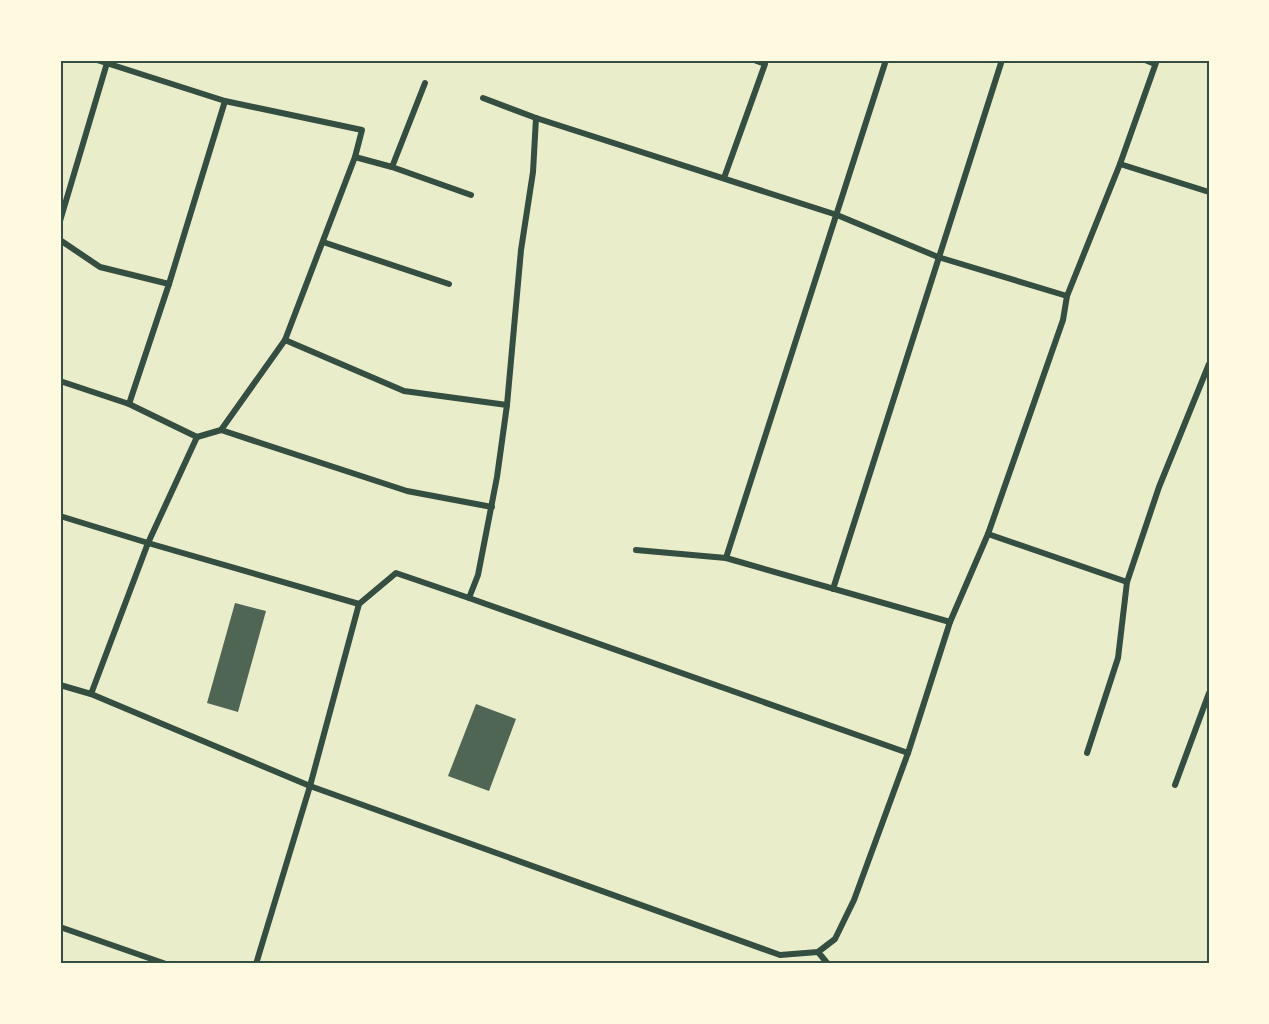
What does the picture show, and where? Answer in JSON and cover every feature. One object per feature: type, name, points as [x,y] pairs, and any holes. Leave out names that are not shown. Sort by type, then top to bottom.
[{"type":"street","points":[[97,60],[225,101],[362,130],[355,157],[285,340],[221,430]]},
{"type":"street","points":[[724,178],[765,64],[754,60]]},
{"type":"street","points":[[726,558],[886,60]]},
{"type":"street","points":[[832,589],[1002,60]]},
{"type":"street","points":[[60,685],[91,694],[310,786],[780,955],[818,952],[835,939],[854,900],[908,753],[950,622],[988,534],[1063,320],[1067,296],[1120,164],[1156,62],[1145,60]]},
{"type":"street","points":[[60,221],[107,63]]},
{"type":"street","points":[[392,167],[425,83]]},
{"type":"street","points":[[483,98],[536,118],[837,215],[938,257],[1067,296]]},
{"type":"street","points":[[129,404],[169,284],[225,101]]},
{"type":"street","points":[[469,598],[478,576],[492,507],[507,405],[519,262],[533,172],[536,118]]},
{"type":"street","points":[[355,157],[392,167],[471,195]]},
{"type":"street","points":[[1120,164],[1209,192]]},
{"type":"street","points":[[60,240],[100,267],[169,284]]},
{"type":"street","points":[[323,242],[449,284]]},
{"type":"street","points":[[285,340],[404,391],[507,405]]},
{"type":"street","points":[[1087,753],[1118,658],[1127,582],[1159,487],[1209,364]]},
{"type":"street","points":[[60,381],[129,404],[197,437],[221,430],[407,491],[492,507]]},
{"type":"street","points":[[91,694],[148,543],[197,437]]},
{"type":"street","points":[[60,516],[358,604]]},
{"type":"street","points":[[988,534],[1127,582]]},
{"type":"street","points":[[636,550],[726,558],[950,622]]},
{"type":"street","points":[[256,964],[310,786],[358,604],[396,573],[908,753]]},
{"type":"street","points":[[1175,785],[1209,693]]},
{"type":"street","points":[[60,927],[166,964]]},
{"type":"street","points":[[818,952],[828,964]]},
{"type":"building","points":[[235,603],[266,611],[238,712],[207,703]]},
{"type":"building","points":[[476,704],[516,719],[489,791],[448,776]]}]
